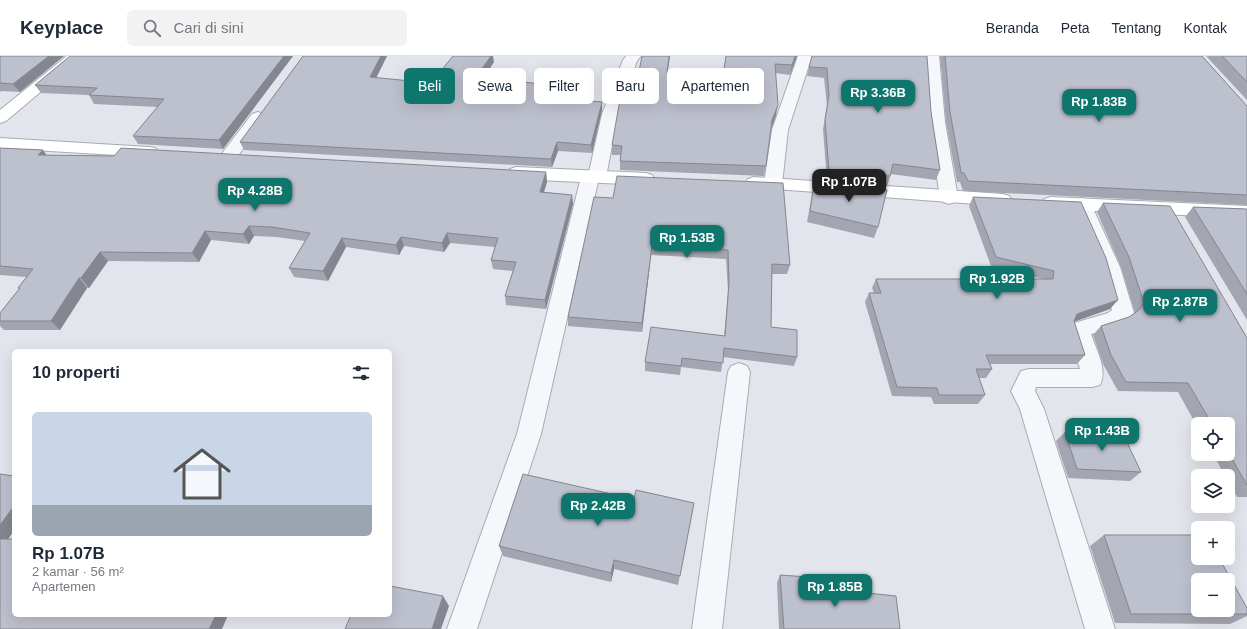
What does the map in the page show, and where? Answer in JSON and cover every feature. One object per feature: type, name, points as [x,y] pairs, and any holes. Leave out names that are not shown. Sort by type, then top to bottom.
[{"type":"street","points":[[0,118],[76,56]]},
{"type":"street","points":[[462,629],[530,434],[610,114],[630,60],[634,56]]},
{"type":"street","points":[[773,184],[780,130],[805,56]]},
{"type":"street","points":[[932,56],[937,122],[949,198]]},
{"type":"street","points":[[229,156],[266,106]]},
{"type":"street","points":[[0,144],[166,153]]},
{"type":"street","points":[[496,171],[661,180]]},
{"type":"street","points":[[741,182],[949,198],[1247,212]]},
{"type":"street","points":[[1082,204],[1110,267],[1123,313],[1115,319],[1078,330],[1091,369],[1092,378],[1029,378],[1023,391],[1032,409],[1100,629]]},
{"type":"street","points":[[1169,208],[1181,228]]},
{"type":"street","points":[[707,629],[739,372]]},
{"type":"building","points":[[0,56],[49,56],[13,84],[0,83]]},
{"type":"building","points":[[70,56],[284,56],[219,140],[133,136],[164,99],[89,95],[97,88],[35,85]]},
{"type":"building","points":[[303,56],[381,56],[370,77],[404,80],[404,104],[455,104],[455,68],[443,68],[453,56],[491,56],[482,68],[463,68],[463,104],[526,104],[526,82],[534,83],[534,104],[594,104],[594,101],[602,102],[591,145],[557,142],[551,159],[240,142]]},
{"type":"building","points":[[642,56],[669,56],[667,68],[667,104],[764,104],[764,68],[724,68],[726,56],[795,56],[792,65],[775,64],[778,105],[772,120],[766,166],[620,161],[622,146],[612,145],[620,104],[659,104],[659,68],[640,68]]},
{"type":"building","points":[[812,56],[927,56],[931,112],[940,170],[893,164],[890,176],[829,171],[825,120],[829,95],[827,68],[809,67]]},
{"type":"building","points":[[945,56],[1202,56],[1247,106],[1247,195],[968,181],[964,173],[961,172],[950,112]]},
{"type":"building","points":[[1222,56],[1247,56],[1247,82]]},
{"type":"building","points":[[0,148],[43,150],[38,155],[114,156],[121,148],[546,172],[540,192],[572,195],[545,300],[505,296],[516,262],[491,260],[498,238],[447,233],[442,243],[401,237],[396,245],[342,238],[323,271],[289,268],[310,233],[272,227],[249,226],[243,234],[205,231],[192,253],[100,252],[81,278],[79,278],[51,321],[0,321],[0,313],[33,269],[0,266]]},
{"type":"building","points":[[617,176],[783,183],[790,265],[772,264],[771,327],[797,330],[797,357],[724,348],[723,363],[682,358],[681,366],[645,362],[651,327],[725,336],[729,282],[728,250],[652,246],[642,323],[568,317],[594,197],[613,198]]},
{"type":"building","points":[[814,184],[887,190],[878,227],[810,211]]},
{"type":"building","points":[[973,197],[1081,202],[1106,258],[1118,300],[1077,314],[1074,321],[1085,355],[986,355],[992,369],[976,369],[985,395],[939,395],[937,388],[897,387],[869,293],[881,293],[876,279],[1053,279],[1054,271],[996,257]]},
{"type":"building","points":[[1103,203],[1170,206],[1247,338],[1247,485],[1233,461],[1235,461],[1235,417],[1208,417],[1188,383],[1126,382],[1111,355],[1101,326],[1129,317],[1139,310],[1144,303],[1129,257]]},
{"type":"building","points":[[1193,207],[1247,209],[1247,294]]},
{"type":"building","points":[[1065,432],[1123,434],[1141,472],[1077,469]]},
{"type":"building","points":[[0,474],[12,476],[12,509],[0,525]]},
{"type":"building","points":[[523,474],[634,499],[636,490],[694,503],[680,576],[614,560],[611,573],[499,546]]},
{"type":"building","points":[[1104,535],[1191,535],[1191,565],[1223,565],[1227,573],[1191,573],[1191,614],[1131,614]]},
{"type":"building","points":[[0,539],[12,539],[12,617],[215,617],[209,629],[0,629]]},
{"type":"building","points":[[780,575],[809,577],[810,587],[896,596],[900,629],[784,629]]},
{"type":"building","points":[[392,586],[443,596],[432,629],[345,629],[350,617],[392,617]]},
{"type":"building","points":[[1235,587],[1247,608],[1247,614],[1235,614]]}]
